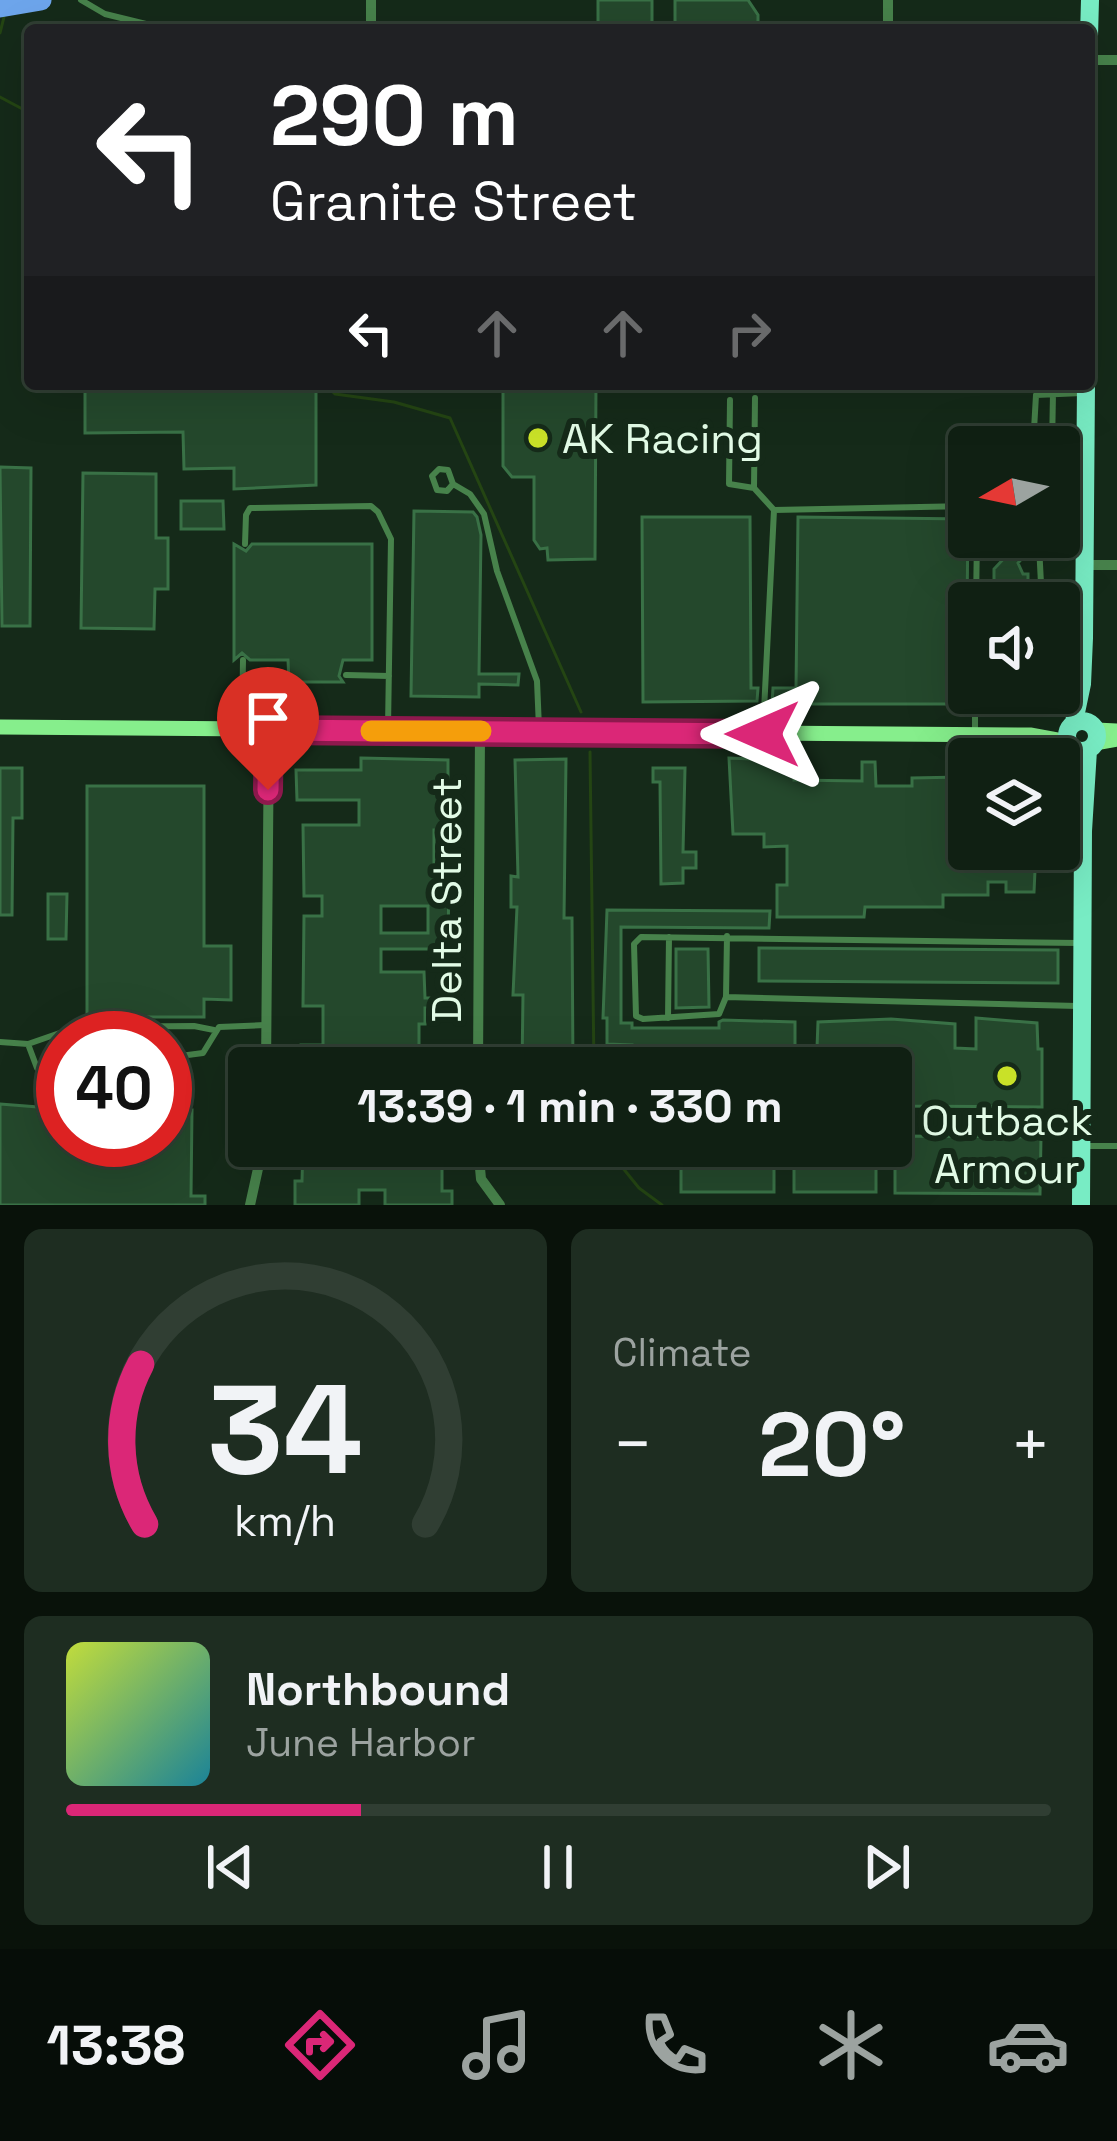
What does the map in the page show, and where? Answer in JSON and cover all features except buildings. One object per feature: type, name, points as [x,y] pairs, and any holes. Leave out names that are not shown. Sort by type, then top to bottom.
[{"type":"highway","points":[[0,7],[33,2]]},
{"type":"main road","points":[[1081,1205],[1086,390]]},
{"type":"street","points":[[1084,565],[1117,566]]},
{"type":"street","points":[[0,727],[1117,735]]},
{"type":"street","points":[[266,1047],[269,730]]},
{"type":"street","name":"Delta Street","points":[[478,1047],[480,731]]},
{"type":"street","points":[[250,1205],[258,1167]]},
{"type":"street","points":[[481,1167],[482,1179],[500,1205]]},
{"type":"lane","points":[[81,0],[105,14],[146,24]]},
{"type":"lane","points":[[1033,426],[1034,398],[1078,390]]},
{"type":"lane","points":[[1052,426],[1053,393]]},
{"type":"lane","points":[[754,488],[755,398]]},
{"type":"lane","points":[[730,400],[729,484],[754,488],[774,510],[763,734]]},
{"type":"lane","points":[[453,484],[470,494],[484,514],[497,571],[537,681],[539,732]]},
{"type":"lane","points":[[774,510],[948,506]]},
{"type":"lane","points":[[245,544],[250,508],[375,508],[391,539],[388,731]]},
{"type":"lane","points":[[1080,512],[1084,512]]},
{"type":"lane","points":[[242,730],[243,659]]},
{"type":"lane","points":[[243,675],[284,675]]},
{"type":"lane","points":[[346,675],[389,676]]},
{"type":"lane","points":[[975,714],[975,735]]},
{"type":"lane","points":[[727,936],[726,997],[717,1016],[636,1016],[634,944],[641,937],[727,936],[1082,944]]},
{"type":"lane","points":[[668,1018],[669,937]]},
{"type":"lane","points":[[726,997],[1082,1006]]},
{"type":"lane","points":[[192,1054],[202,1053],[214,1030],[224,1025],[266,1025]]},
{"type":"lane","points":[[0,1042],[28,1045],[77,1027],[214,1030]]},
{"type":"lane","points":[[28,1045],[36,1063]]},
{"type":"lane","points":[[1081,1146],[1117,1146]]},
{"type":"waterway","points":[[0,33],[4,17]]},
{"type":"waterway","points":[[0,97],[24,110]]},
{"type":"waterway","points":[[331,390],[450,418],[581,712]]},
{"type":"waterway","points":[[590,752],[594,1047]]},
{"type":"waterway","points":[[622,1167],[662,1205]]},
{"type":"slow traffic","points":[[371,731],[481,731]]},
{"type":"place","name":"AK Racing","points":[[538,438]]},
{"type":"place","name":"Outback Armour","points":[[1007,1076]]},
{"type":"route","points":[[268,790],[269,730],[763,734]]}]
